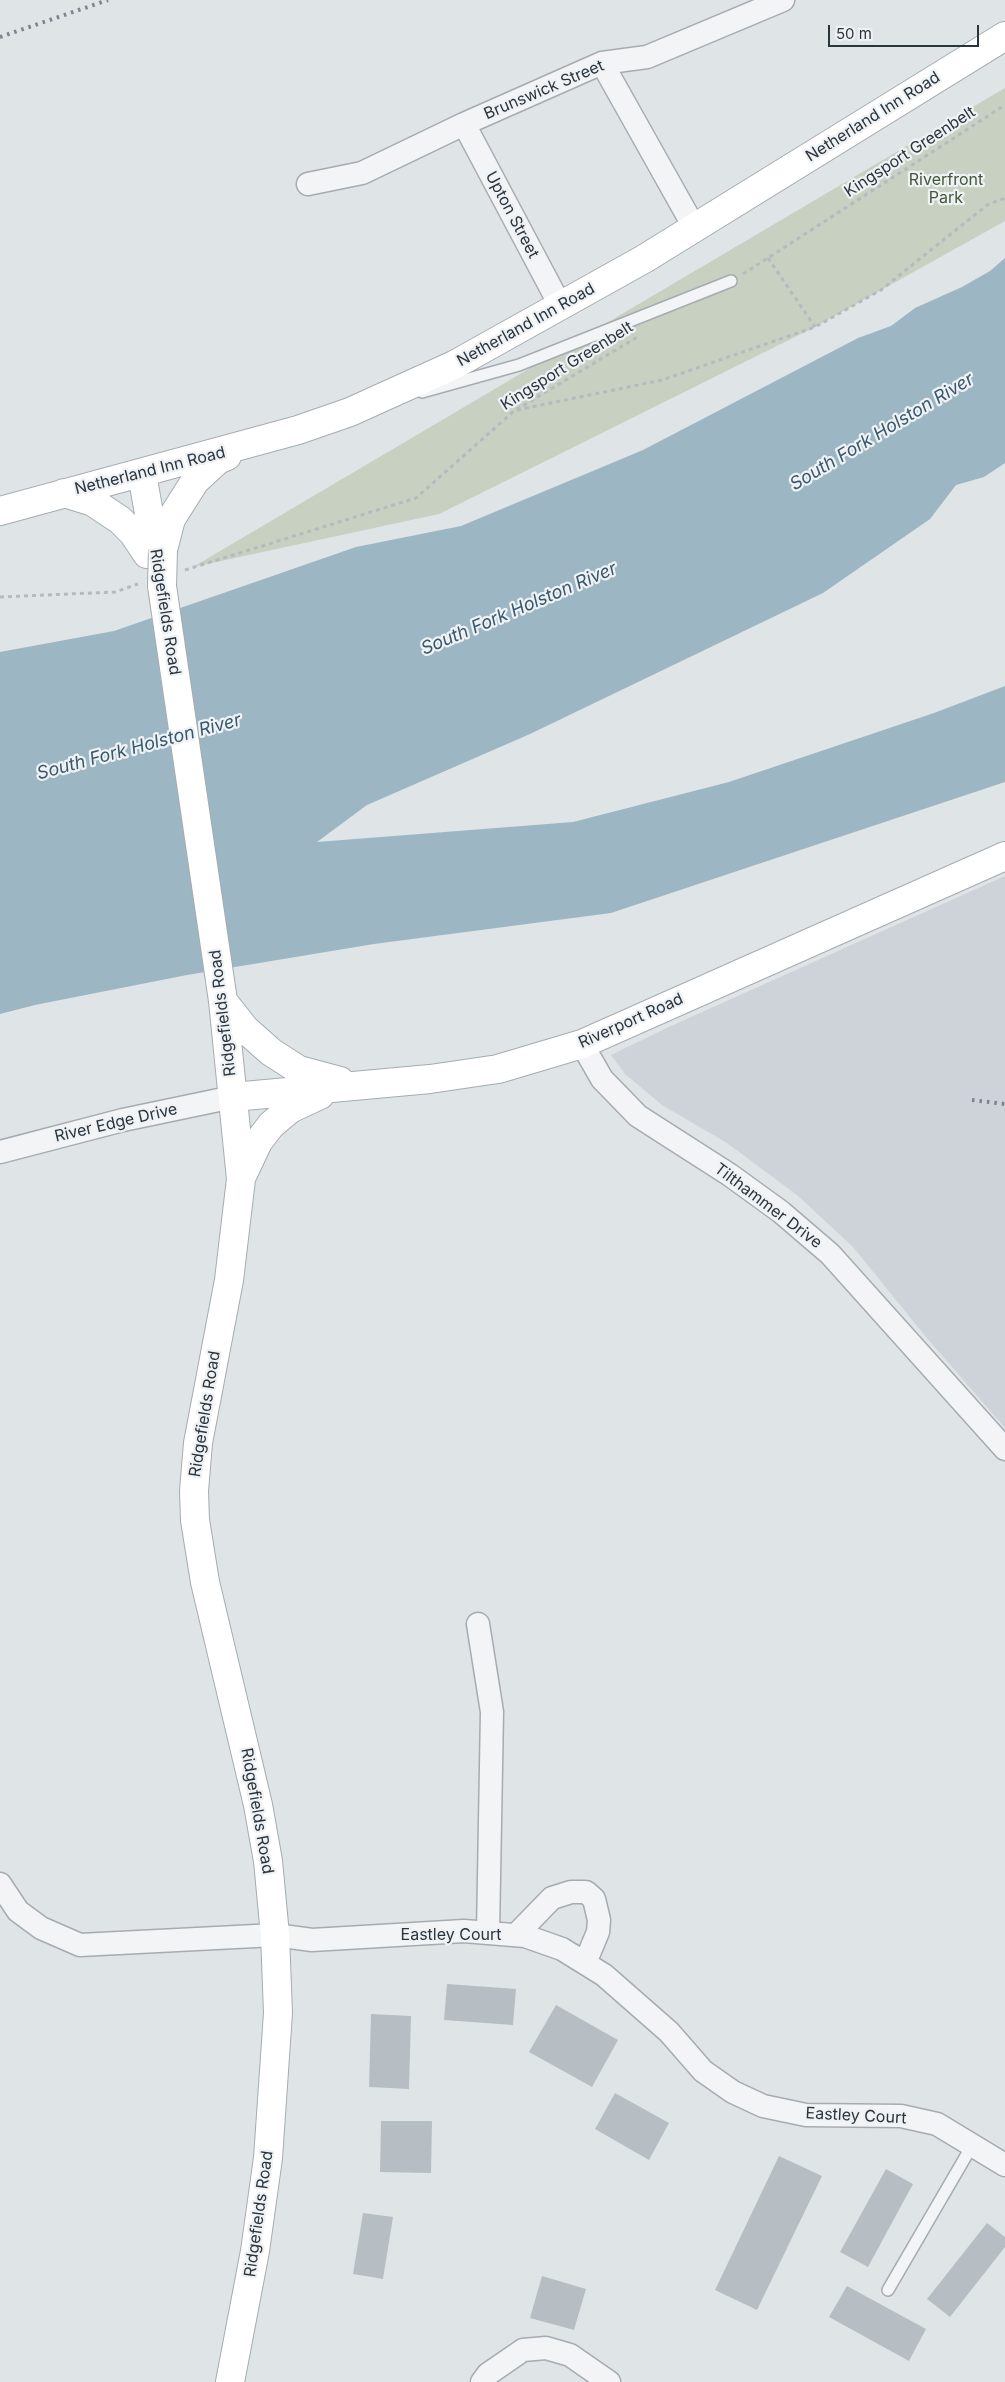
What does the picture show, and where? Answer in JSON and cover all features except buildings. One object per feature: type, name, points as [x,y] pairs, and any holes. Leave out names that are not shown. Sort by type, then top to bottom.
[{"type":"main road","name":"Netherland Inn Road","points":[[0,511],[245,446],[350,412],[454,366],[561,307],[1005,36]]},
{"type":"main road","points":[[157,567],[171,519],[194,482],[218,460],[245,446]]},
{"type":"main road","name":"Ridgefields Road","points":[[142,474],[223,1001],[241,1178],[229,1280],[198,1443],[194,1511],[199,1554],[258,1805],[268,1861],[275,1935],[278,2013],[268,2158],[255,2251],[230,2382]]},
{"type":"main road","points":[[64,493],[92,502],[120,520],[133,533],[157,567]]},
{"type":"main road","name":"Riverport Road","points":[[233,1097],[430,1079],[498,1069],[582,1044],[1005,856]]},
{"type":"main road","points":[[223,1001],[245,1029],[278,1057],[299,1070],[326,1079],[361,1085]]},
{"type":"main road","points":[[241,1178],[258,1142],[271,1125],[290,1109],[320,1095],[361,1085]]},
{"type":"street","name":"Brunswick Street","points":[[308,184],[362,173],[464,124],[602,62],[647,57],[783,0]]},
{"type":"street","points":[[602,62],[694,227]]},
{"type":"street","name":"Upton Street","points":[[464,124],[561,307]]},
{"type":"street","name":"Tilthammer Drive","points":[[582,1044],[602,1079],[638,1116],[738,1180],[781,1212],[830,1254],[1005,1449]]},
{"type":"street","name":"River Edge Drive","points":[[0,1152],[123,1120],[233,1097]]},
{"type":"street","points":[[478,1624],[492,1712],[488,1932]]},
{"type":"street","name":"Eastley Court","points":[[0,1884],[18,1911],[40,1928],[80,1944],[275,1935],[312,1940],[464,1932],[488,1932],[526,1936],[562,1949],[604,1975],[634,1999],[669,2032],[703,2070],[740,2096],[763,2106],[806,2116],[901,2116],[937,2124],[1005,2165]]},
{"type":"street","points":[[516,1935],[552,1898],[571,1892],[586,1892],[594,1899],[599,1920],[598,1932],[584,1963]]},
{"type":"street","points":[[482,2382],[488,2374],[523,2350],[546,2348],[570,2355],[609,2382]]},
{"type":"lane","points":[[350,412],[519,365],[731,281]]},
{"type":"lane","points":[[888,2290],[973,2144]]},
{"type":"path","name":"Kingsport Greenbelt","points":[[731,281],[1005,105]]},
{"type":"path","points":[[514,411],[662,380],[815,327],[881,290],[987,206],[1005,198]]},
{"type":"path","points":[[768,258],[815,327]]},
{"type":"path","name":"Kingsport Greenbelt","points":[[0,597],[115,592],[157,567],[416,498],[514,411],[647,331]]},
{"type":"shaded area","points":[[1005,876],[1005,1428],[926,1337],[853,1247],[797,1195],[727,1143],[662,1105],[625,1074],[611,1055],[671,1026]]},
{"type":"green space","name":"Riverfront Park","points":[[1005,88],[1005,221],[815,327],[439,514],[193,567]]},
{"type":"water","name":"South Fork Holston River","points":[[1005,258],[1005,463],[984,477],[956,485],[930,519],[823,593],[530,734],[367,805],[317,842],[573,822],[729,782],[934,713],[1005,686],[1005,782],[611,913],[374,944],[187,975],[35,1005],[0,1014],[0,652],[114,631],[356,547],[461,526],[643,450],[858,338],[891,326],[915,308],[962,287],[990,271]]},
{"type":"railway","points":[[0,37],[108,0]]},
{"type":"railway","points":[[972,1100],[1005,1104]]}]
